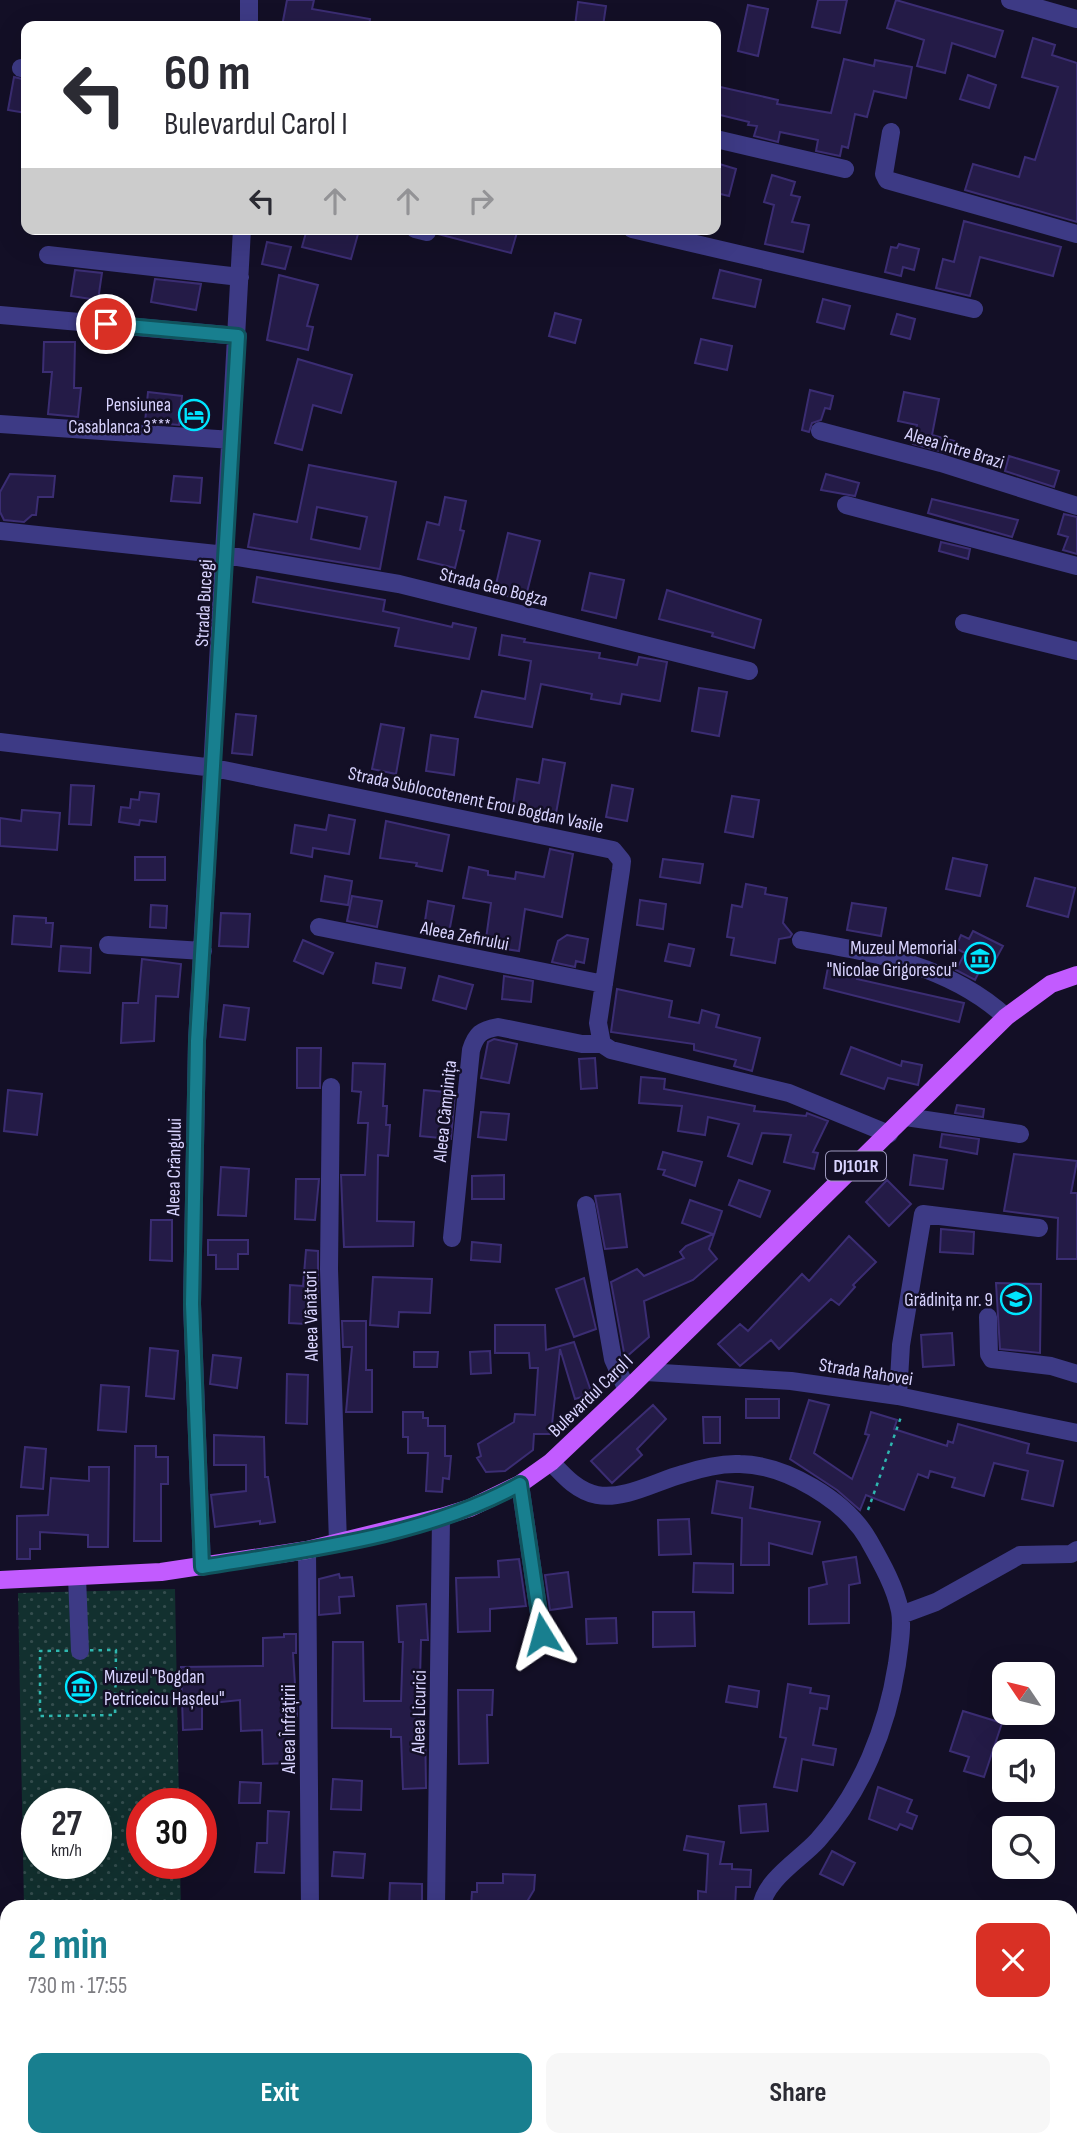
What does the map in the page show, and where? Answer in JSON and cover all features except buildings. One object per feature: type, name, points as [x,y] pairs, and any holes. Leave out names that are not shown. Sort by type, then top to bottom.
[{"type":"main road","name":"Bulevardul Carol I","points":[[0,1580],[202,1567],[307,1550],[441,1517],[480,1504],[520,1484],[551,1462],[627,1390],[1006,1017],[1051,984],[1077,975]]},
{"type":"street","points":[[249,21],[250,0]]},
{"type":"street","points":[[1010,0],[1077,19]]},
{"type":"street","points":[[891,132],[884,174],[887,180],[1077,234]]},
{"type":"street","points":[[721,140],[845,169]]},
{"type":"street","name":"Strada Bucegi","points":[[214,768],[242,235]]},
{"type":"street","points":[[658,235],[974,309]]},
{"type":"street","points":[[48,255],[240,277]]},
{"type":"street","points":[[0,315],[238,336]]},
{"type":"street","points":[[0,424],[232,440]]},
{"type":"street","name":"Aleea Între Brazi","points":[[820,431],[941,463],[1077,506]]},
{"type":"street","points":[[846,505],[1077,566]]},
{"type":"street","name":"Strada Geo Bogza","points":[[0,531],[226,555],[400,584],[749,671]]},
{"type":"street","points":[[964,623],[1077,651]]},
{"type":"street","name":"Strada Sublocotenent Erou Bogdan Vasile","points":[[0,742],[214,768],[613,850],[622,861],[598,1023],[602,1044]]},
{"type":"street","name":"Aleea Crângului","points":[[202,1567],[192,1304],[197,1041],[214,768]]},
{"type":"street","name":"Aleea Zefirului","points":[[319,928],[604,984]]},
{"type":"street","points":[[802,940],[890,956],[923,966],[985,998],[1006,1017]]},
{"type":"street","points":[[108,945],[203,951]]},
{"type":"street","name":"Aleea Câmpinița","points":[[452,1238],[471,1050],[476,1036],[484,1029],[498,1027],[602,1044]]},
{"type":"street","points":[[602,1044],[611,1050],[789,1093],[889,1134]]},
{"type":"street","name":"Aleea Vânători","points":[[331,1087],[329,1269],[338,1543]]},
{"type":"street","points":[[906,1117],[1020,1134]]},
{"type":"street","points":[[586,1205],[613,1359],[627,1390]]},
{"type":"street","points":[[903,1397],[901,1345],[923,1214],[1039,1228]]},
{"type":"street","points":[[988,1317],[989,1354],[992,1359],[1051,1366],[1077,1374]]},
{"type":"street","name":"Strada Rahovei","points":[[646,1371],[791,1381],[903,1397],[1077,1433]]},
{"type":"street","points":[[551,1462],[570,1482],[599,1496],[621,1495],[711,1466],[741,1464],[786,1474],[829,1499],[861,1527],[896,1593],[901,1615],[891,1695],[866,1767],[829,1827],[769,1888],[764,1900]]},
{"type":"street","points":[[520,1484],[542,1634]]},
{"type":"street","name":"Aleea Licurici","points":[[436,1900],[441,1517]]},
{"type":"street","name":"Aleea Înfrățirii","points":[[307,1550],[310,1900]]},
{"type":"street","points":[[901,1615],[936,1602],[1020,1555],[1071,1554],[1077,1550]]},
{"type":"street","points":[[77,1577],[80,1651]]},
{"type":"path","points":[[861,1527],[903,1397]]},
{"type":"path","points":[[116,1650],[115,1715],[40,1716],[40,1651],[80,1651],[116,1650]]},
{"type":"green space","points":[[175,1589],[179,1788],[126,1788],[126,1879],[180,1879],[181,1900],[24,1900],[23,1879],[112,1879],[112,1788],[22,1788],[18,1593]]},
{"type":"place","name":"Pensiunea Casablanca 3***","points":[[194,415]]},
{"type":"place","name":"Muzeul Memorial \"Nicolae Grigorescu\"","points":[[980,958]]},
{"type":"place","name":"Grădinița nr. 9","points":[[1016,1299]]},
{"type":"place","name":"Muzeul \"Bogdan Petriceicu Hașdeu\"","points":[[81,1687]]},
{"type":"route","points":[[106,324],[238,336],[197,1041],[192,1304],[202,1567],[307,1550],[392,1530],[470,1508],[520,1484],[542,1634]]}]
